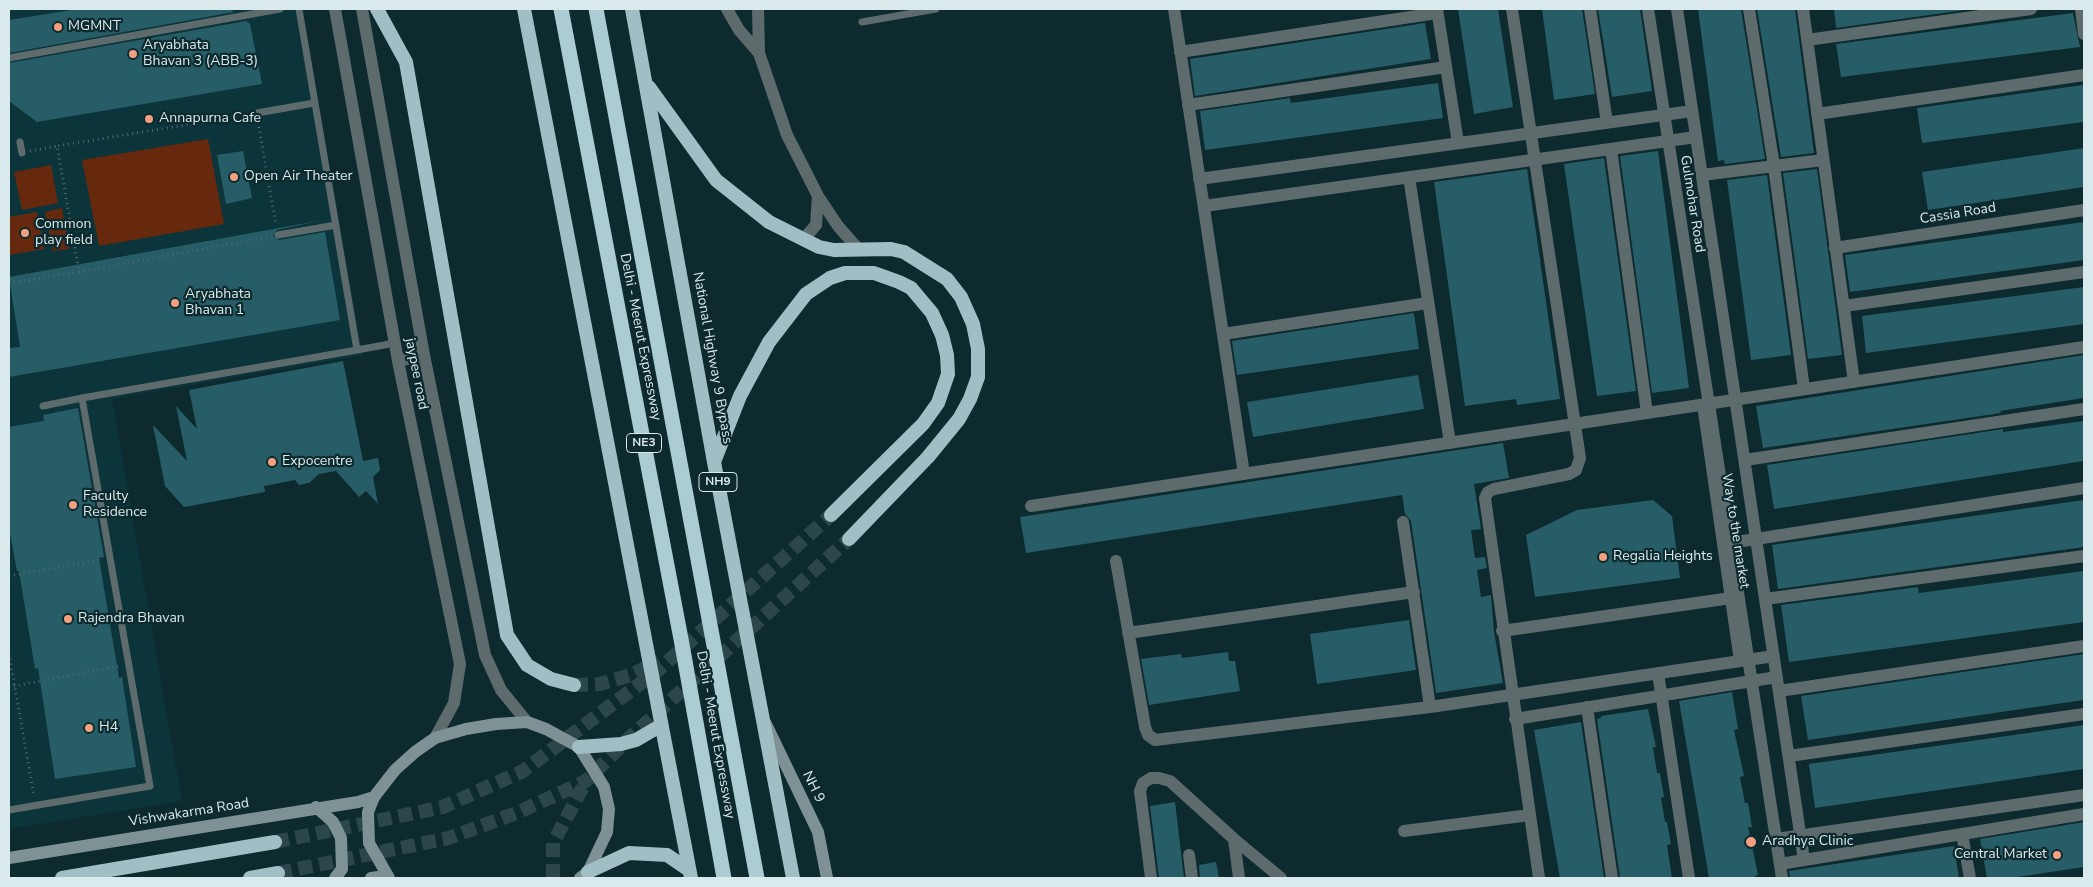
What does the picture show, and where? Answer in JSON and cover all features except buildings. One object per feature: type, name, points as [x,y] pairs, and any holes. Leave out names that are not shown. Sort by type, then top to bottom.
[{"type":"highway","points":[[377,9],[406,62],[507,635],[527,665],[550,679],[574,684]]},
{"type":"highway","points":[[522,9],[690,874]]},
{"type":"highway","name":"Delhi - Meerut Expressway","points":[[562,9],[681,639],[724,878]]},
{"type":"highway","name":"Delhi - Meerut Expressway","points":[[596,9],[757,878]]},
{"type":"highway","name":"National Highway 9 Bypass","points":[[632,9],[761,713]]},
{"type":"highway","points":[[646,82],[716,180],[769,222],[803,240],[834,250],[891,249],[904,252],[947,279],[961,297],[973,324],[978,349],[978,377],[970,399],[959,420],[928,457],[849,539]]},
{"type":"highway","points":[[714,462],[740,396],[768,342],[806,294],[830,278],[845,273],[874,273],[899,282],[911,288],[932,313],[942,335],[947,355],[948,374],[938,403],[923,424],[831,515]]},
{"type":"highway","name":"NH9","points":[[761,713],[793,878]]},
{"type":"highway","points":[[579,747],[636,740],[660,726]]},
{"type":"highway","points":[[62,878],[274,842]]},
{"type":"highway","points":[[584,875],[629,853],[667,855],[690,874]]},
{"type":"highway","points":[[250,878],[278,873]]},
{"type":"main road","name":"NH 9","points":[[761,713],[818,832],[827,878]]},
{"type":"main road","points":[[371,878],[388,877],[369,842],[368,812],[374,797],[395,770],[414,752],[435,738],[473,728],[527,722],[546,729],[579,747],[604,787],[609,809],[607,832],[584,875]]},
{"type":"main road","name":"Vishwakarma Road","points":[[9,858],[316,807],[358,802],[374,797]]},
{"type":"main road","points":[[316,807],[333,822],[341,838],[342,869],[335,878]]},
{"type":"street","name":"jaypee road","points":[[335,9],[398,361],[460,664],[454,703],[435,738]]},
{"type":"street","points":[[362,9],[424,355],[485,654],[501,690],[527,722]]},
{"type":"street","points":[[727,9],[739,30],[759,53]]},
{"type":"street","points":[[758,9],[759,53],[787,134],[818,196],[838,226],[859,250]]},
{"type":"street","points":[[1174,9],[1244,474]]},
{"type":"street","points":[[1512,9],[1580,458],[1576,470],[1569,474],[1494,489],[1488,492],[1485,498],[1502,631],[1539,878]]},
{"type":"street","points":[[1590,9],[1607,123]]},
{"type":"street","name":"Gulmohar Road","points":[[1648,9],[1705,404],[1730,543],[1744,660],[1752,681],[1782,878]]},
{"type":"street","name":"Gulmohar Road","points":[[1678,9],[1804,860]]},
{"type":"street","points":[[1749,9],[1774,166],[1804,389]]},
{"type":"street","points":[[1802,9],[1854,382]]},
{"type":"street","points":[[1807,40],[2031,9]]},
{"type":"street","points":[[2080,9],[2084,34]]},
{"type":"street","points":[[1180,52],[1437,11],[1458,143]]},
{"type":"street","points":[[1188,105],[1446,67]]},
{"type":"street","points":[[1817,114],[2084,75]]},
{"type":"street","points":[[1199,179],[1692,111]]},
{"type":"street","points":[[1204,206],[1696,137]]},
{"type":"street","points":[[1611,149],[1647,413]]},
{"type":"street","points":[[1702,175],[1823,160]]},
{"type":"street","points":[[1409,177],[1450,443]]},
{"type":"street","points":[[803,240],[816,226],[818,196]]},
{"type":"street","name":"Cassia Road","points":[[1835,248],[2084,210]]},
{"type":"street","points":[[1844,306],[2084,272]]},
{"type":"street","points":[[1223,334],[1428,303]]},
{"type":"street","points":[[1031,506],[2084,347]]},
{"type":"street","points":[[398,361],[424,355]]},
{"type":"street","name":"Way to the market","points":[[1705,404],[1711,469],[1726,564],[1735,597]]},
{"type":"street","points":[[1745,460],[2084,409]]},
{"type":"street","points":[[1730,543],[1756,537],[2084,488]]},
{"type":"street","points":[[1403,522],[1430,707]]},
{"type":"street","points":[[1765,599],[2084,556]]},
{"type":"street","points":[[1116,561],[1145,727],[1148,735],[1155,740],[1430,707],[1774,656]]},
{"type":"street","points":[[1128,633],[1414,592]]},
{"type":"street","points":[[1502,631],[1735,597]]},
{"type":"street","points":[[1779,692],[2084,646]]},
{"type":"street","points":[[1658,673],[1689,878]]},
{"type":"street","points":[[1516,719],[1777,677]]},
{"type":"street","points":[[1587,707],[1612,878]]},
{"type":"street","points":[[1788,756],[2084,714]]},
{"type":"street","points":[[1151,878],[1140,790],[1143,783],[1151,778],[1170,781],[1234,839],[1281,878]]},
{"type":"street","points":[[1776,839],[2084,795]]},
{"type":"street","points":[[1780,864],[2084,814]]},
{"type":"street","points":[[1404,831],[1530,815]]},
{"type":"street","points":[[1962,834],[1970,878]]},
{"type":"street","points":[[1234,839],[1239,878]]},
{"type":"street","points":[[1189,854],[1192,878]]},
{"type":"lane","points":[[9,58],[280,9]]},
{"type":"lane","points":[[299,9],[356,350]]},
{"type":"lane","points":[[862,22],[936,9]]},
{"type":"lane","points":[[256,113],[314,103]]},
{"type":"lane","points":[[20,142],[22,153]]},
{"type":"lane","points":[[278,235],[336,225]]},
{"type":"lane","points":[[43,406],[395,343]]},
{"type":"lane","points":[[9,810],[150,786],[82,398]]},
{"type":"path","points":[[9,283],[79,272],[278,235],[256,113],[57,146],[79,272]]},
{"type":"path","points":[[9,576],[111,558]]},
{"type":"path","points":[[9,654],[36,806]]},
{"type":"path","points":[[9,688],[130,664]]},
{"type":"shaded area","points":[[9,9],[302,9],[363,355],[112,399],[182,801],[9,829]]},
{"type":"shaded area","points":[[208,139],[224,224],[99,246],[82,160]]},
{"type":"shaded area","points":[[51,165],[58,203],[22,210],[14,172]]},
{"type":"shaded area","points":[[62,208],[69,249],[53,251],[45,212]]},
{"type":"shaded area","name":"Common play field","points":[[37,212],[44,249],[9,255],[9,217]]},
{"type":"tunnel","points":[[275,842],[443,807],[523,771],[657,671],[831,515]]},
{"type":"tunnel","points":[[278,873],[449,838],[519,812],[586,781],[626,741],[849,539]]},
{"type":"tunnel","points":[[574,685],[600,684],[631,675],[659,661]]},
{"type":"tunnel","points":[[553,878],[553,843],[586,781]]},
{"type":"place","name":"MGMNT","points":[[58,27]]},
{"type":"place","name":"Aryabhata Bhavan 3 (ABB-3)","points":[[133,54]]},
{"type":"place","name":"Annapurna Cafe","points":[[149,119]]},
{"type":"place","name":"Open Air Theater","points":[[234,177]]},
{"type":"place","name":"Common play field","points":[[25,233]]},
{"type":"place","name":"Aryabhata Bhavan 1","points":[[175,303]]},
{"type":"place","name":"Expocentre","points":[[272,462]]},
{"type":"place","name":"Faculty Residence","points":[[73,505]]},
{"type":"place","name":"Regalia Heights","points":[[1603,557]]},
{"type":"place","name":"Rajendra Bhavan","points":[[68,619]]},
{"type":"place","name":"H4","points":[[89,728]]},
{"type":"place","name":"Aradhya Clinic","points":[[1751,842]]},
{"type":"place","name":"Central Market","points":[[2057,855]]}]
